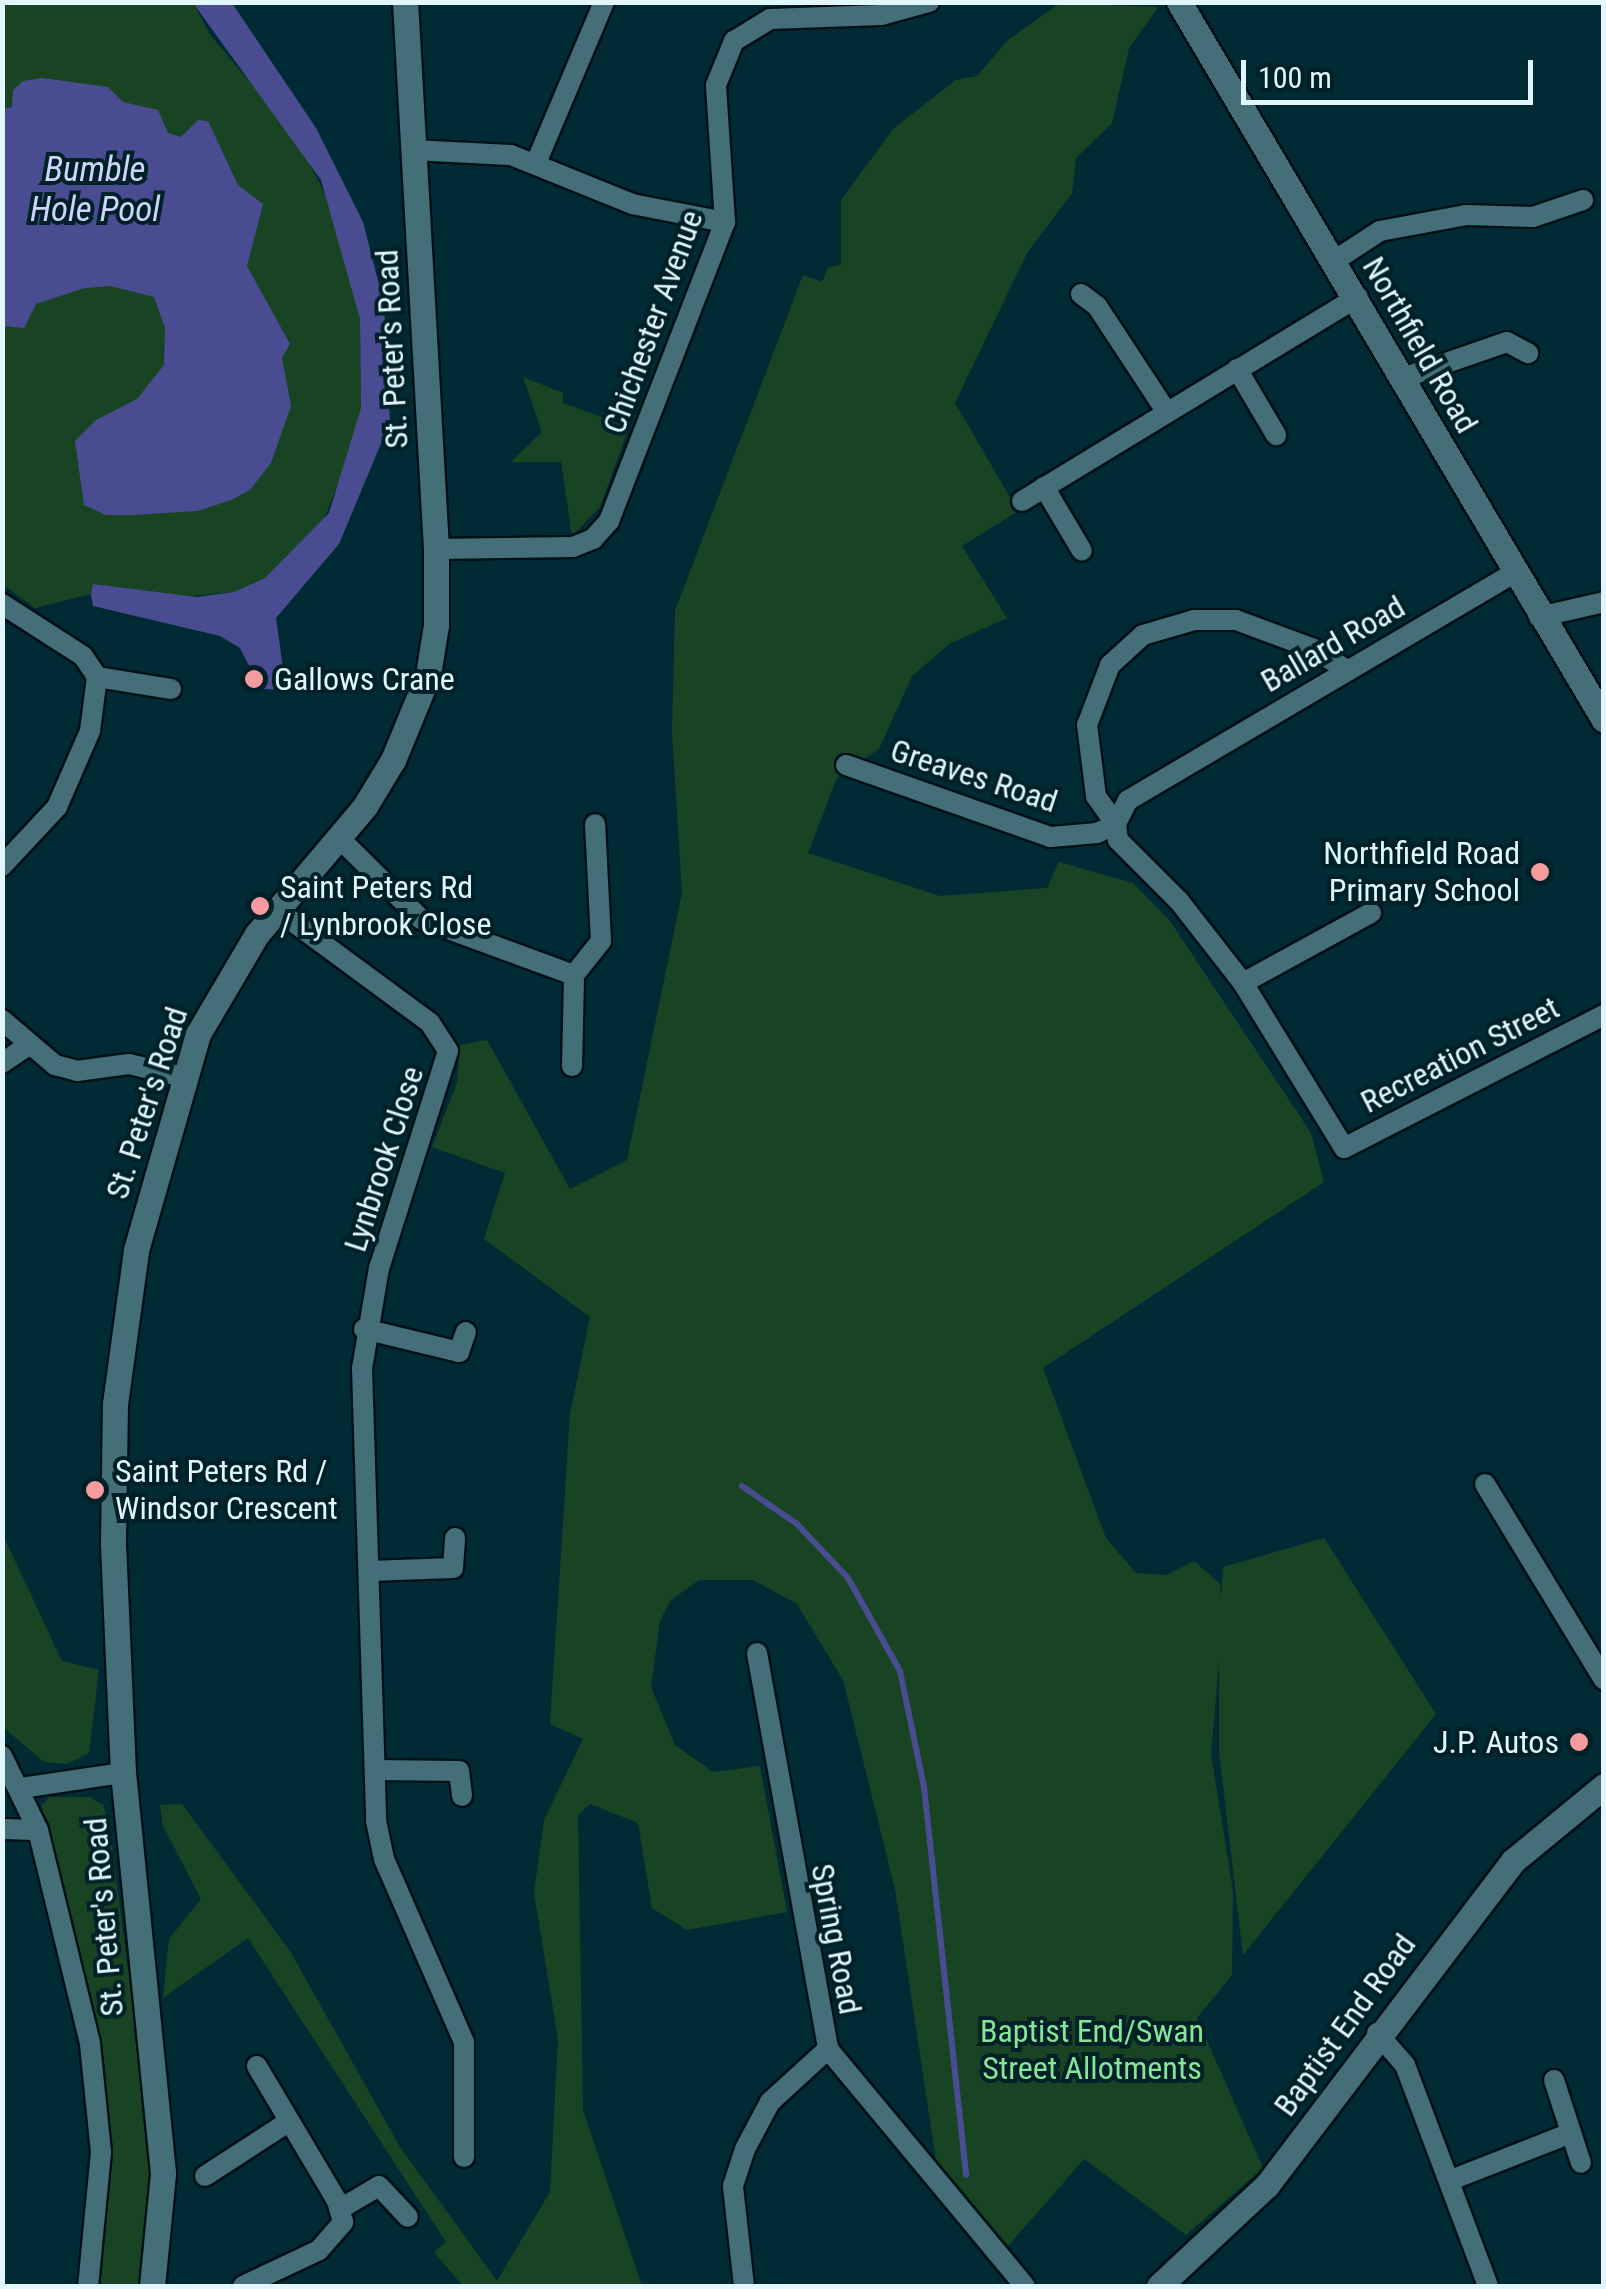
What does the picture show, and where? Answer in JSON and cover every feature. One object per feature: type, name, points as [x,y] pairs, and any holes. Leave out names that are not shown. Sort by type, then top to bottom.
[{"type":"street","name":"St. Peter's Road","points":[[152,2286],[163,2172],[124,1774],[113,1544],[115,1404],[136,1250],[182,1077],[227,976],[339,838],[393,760],[428,675],[436,625],[436,550],[404,2]]},
{"type":"street","points":[[536,163],[604,2]]},
{"type":"street","name":"Chichester Avenue","points":[[436,550],[573,547],[594,539],[627,484],[725,222],[716,85],[734,42],[770,20],[881,15],[928,2]]},
{"type":"street","name":"Northfield Road","points":[[1179,2],[1358,297],[1400,379],[1604,720]]},
{"type":"street","points":[[412,150],[475,148],[536,163],[632,204],[725,222]]},
{"type":"street","points":[[1334,261],[1380,231],[1466,215],[1533,216],[1583,200]]},
{"type":"street","points":[[1081,294],[1096,306],[1166,411]]},
{"type":"street","points":[[1022,501],[1358,297]]},
{"type":"street","points":[[1400,379],[1507,342],[1528,354]]},
{"type":"street","points":[[1237,369],[1276,435]]},
{"type":"street","points":[[1044,487],[1082,552]]},
{"type":"street","name":"Ballard Road","points":[[1116,824],[1128,800],[1514,573]]},
{"type":"street","points":[[1540,617],[1604,602]]},
{"type":"street","points":[[2,604],[83,656],[97,677],[90,731],[58,806],[2,866]]},
{"type":"street","points":[[1348,671],[1314,649],[1236,620],[1194,620],[1143,634],[1110,665],[1086,726],[1096,796],[1116,824],[1118,840],[1178,901],[1243,984],[1371,913]]},
{"type":"street","points":[[97,677],[172,689]]},
{"type":"street","name":"Greaves Road","points":[[846,765],[1051,837],[1097,833],[1116,824]]},
{"type":"street","points":[[572,1066],[574,975],[601,942],[595,824]]},
{"type":"street","points":[[339,838],[421,919],[574,975]]},
{"type":"street","name":"Lynbrook Close","points":[[277,910],[446,1041],[447,1064],[364,1329],[376,1770],[384,1859],[464,2042],[464,2157]]},
{"type":"street","name":"Recreation Street","points":[[1243,984],[1344,1148],[1604,1015]]},
{"type":"street","points":[[2,1020],[26,1046],[77,1071],[128,1064],[182,1077]]},
{"type":"street","points":[[2,1063],[26,1046]]},
{"type":"street","points":[[364,1329],[459,1352],[466,1332]]},
{"type":"street","points":[[1485,1484],[1604,1680]]},
{"type":"street","points":[[369,1571],[454,1568],[455,1538]]},
{"type":"street","name":"Spring Road","points":[[757,1653],[828,2048],[1026,2286]]},
{"type":"street","points":[[2,1756],[21,1788],[38,1830],[90,2044],[101,2152],[88,2286]]},
{"type":"street","points":[[376,1770],[458,1771],[462,1796]]},
{"type":"street","points":[[21,1788],[124,1774]]},
{"type":"street","name":"Baptist End Road","points":[[1159,2286],[1267,2185],[1376,2033],[1513,1860],[1597,1794]]},
{"type":"street","points":[[2,1829],[38,1830]]},
{"type":"street","points":[[1376,2033],[1405,2065],[1488,2286]]},
{"type":"street","points":[[744,2286],[733,2186],[744,2149],[770,2102],[828,2048]]},
{"type":"street","points":[[244,2286],[319,2250],[343,2222],[340,2210],[257,2066]]},
{"type":"street","points":[[1554,2080],[1580,2164]]},
{"type":"street","points":[[205,2176],[288,2122]]},
{"type":"street","points":[[1451,2180],[1571,2133]]},
{"type":"street","points":[[340,2210],[379,2186],[408,2217]]},
{"type":"green space","points":[[3,3],[193,3],[211,36],[294,134],[332,207],[360,319],[361,408],[350,453],[321,527],[265,578],[234,592],[167,598],[94,584],[91,594],[35,608],[3,585]]},
{"type":"green space","name":"Baptist End/Swan Street Allotments","points":[[1060,3],[1158,7],[1129,48],[1112,123],[1076,158],[1072,193],[1027,253],[955,403],[1018,511],[962,546],[1007,618],[949,644],[912,676],[879,749],[837,778],[808,853],[940,896],[1047,888],[1059,862],[1133,883],[1170,921],[1311,1133],[1324,1182],[1043,1368],[1106,1538],[1136,1573],[1166,1575],[1194,1561],[1220,1584],[1221,1599],[1223,1567],[1324,1538],[1436,1714],[1243,1955],[1219,1751],[1219,1662],[1211,1754],[1233,1891],[1232,1975],[1197,2018],[1263,2168],[1186,2235],[1084,2159],[1007,2247],[937,2167],[895,1889],[843,1680],[797,1604],[753,1580],[699,1580],[670,1601],[660,1621],[651,1687],[675,1745],[713,1772],[760,1766],[787,1912],[687,1930],[652,1908],[638,1823],[590,1804],[578,1815],[583,2110],[642,2286],[463,2286],[434,2252],[446,2242],[248,1938],[163,1998],[169,1939],[201,1899],[163,1826],[160,1805],[182,1804],[290,1951],[400,2147],[497,2281],[550,2192],[558,2039],[534,1893],[544,1820],[583,1739],[550,1724],[570,1414],[590,1317],[484,1239],[505,1173],[432,1147],[457,1083],[460,1045],[487,1040],[570,1189],[627,1160],[682,893],[672,732],[675,611],[803,275],[822,282],[828,268],[841,264],[841,200],[894,128],[956,80],[977,76],[1008,40]]},
{"type":"green space","points":[[523,377],[563,393],[563,403],[629,427],[600,507],[572,536],[561,462],[511,462],[542,432]]},
{"type":"green space","points":[[2,1533],[62,1661],[99,1670],[89,1753],[67,1764],[44,1762],[3,1727]]},
{"type":"green space","points":[[49,1797],[90,1797],[103,1805],[109,1823],[152,2155],[151,2234],[139,2286],[95,2286],[109,2156],[42,1822],[41,1806]]},
{"type":"water","points":[[193,3],[232,3],[316,128],[363,222],[384,304],[390,422],[339,544],[276,618],[286,690],[261,689],[240,648],[220,636],[93,606],[91,594],[93,584],[197,597],[234,592],[265,578],[329,513],[361,408],[360,319],[321,180]]},
{"type":"water","name":"Bumble Hole Pool","points":[[42,78],[108,87],[123,102],[158,110],[168,133],[181,137],[198,120],[208,121],[238,185],[263,204],[247,266],[290,344],[282,358],[291,406],[271,463],[250,490],[231,500],[198,511],[133,515],[106,515],[84,505],[75,441],[96,420],[137,399],[164,365],[165,328],[154,297],[110,286],[85,288],[36,304],[24,328],[3,326],[3,109],[12,107],[13,90],[23,81]]},
{"type":"waterway","points":[[742,1486],[797,1524],[848,1578],[900,1671],[924,1787],[966,2175]]},
{"type":"place","name":"Gallows Crane","points":[[254,679]]},
{"type":"place","name":"Northfield Road Primary School","points":[[1540,872]]},
{"type":"place","name":"Saint Peters Rd / Lynbrook Close","points":[[260,906]]},
{"type":"place","name":"Saint Peters Rd / Windsor Crescent","points":[[95,1490]]},
{"type":"place","name":"J.P. Autos","points":[[1579,1742]]}]
